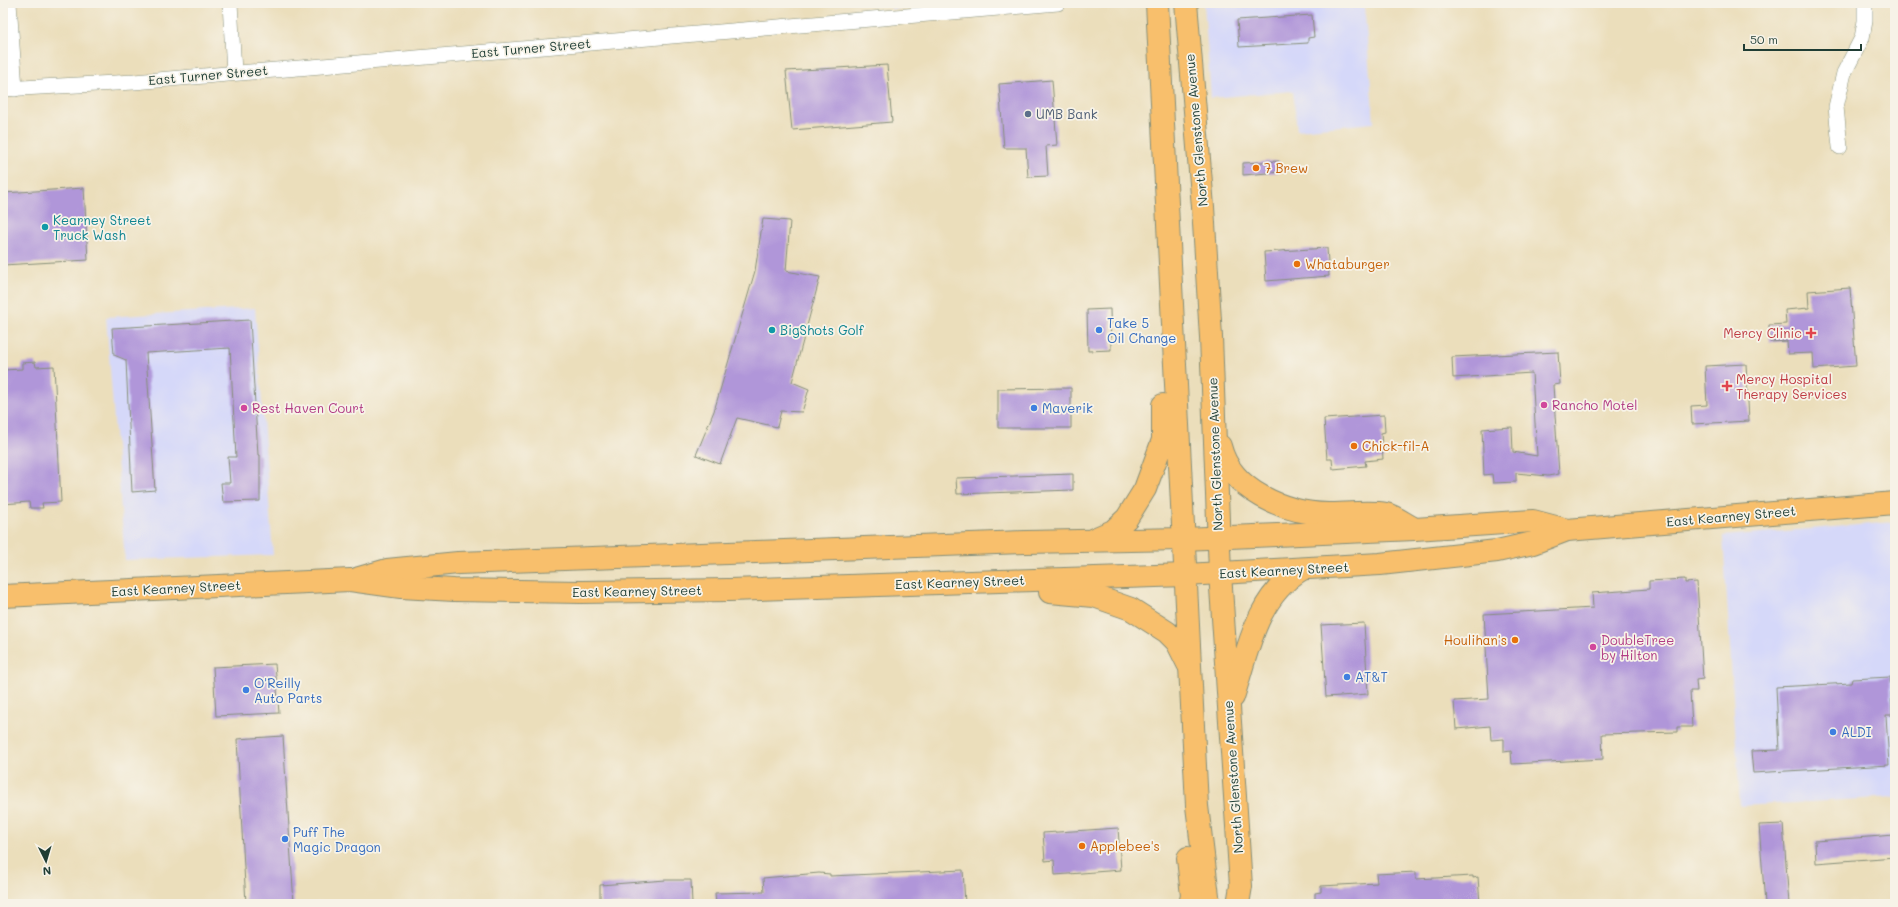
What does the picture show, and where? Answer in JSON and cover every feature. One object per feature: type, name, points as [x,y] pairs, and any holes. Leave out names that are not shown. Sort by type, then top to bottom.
[{"type":"main road","points":[[1157,3],[1197,806],[1209,904]]},
{"type":"main road","points":[[1167,3],[1173,21],[1179,97],[1185,106],[1194,114]]},
{"type":"main road","name":"North Glenstone Avenue","points":[[1186,3],[1206,264],[1220,574],[1241,886],[1238,904]]},
{"type":"main road","points":[[1091,540],[1113,531],[1127,518],[1145,489],[1163,440],[1164,420],[1156,253],[1166,183]]},
{"type":"main road","points":[[1214,426],[1222,456],[1229,470],[1243,484],[1262,497],[1285,506],[1309,512],[1386,514],[1415,529]]},
{"type":"main road","name":"East Kearney Street","points":[[3,596],[350,580],[401,587],[454,590],[581,592],[729,590],[1220,574],[1380,564],[1497,551],[1533,543],[1567,530],[1895,503]]},
{"type":"main road","name":"East Kearney Street","points":[[350,580],[386,570],[458,563],[1415,529],[1532,521],[1567,530]]},
{"type":"main road","points":[[1229,712],[1260,616],[1272,595],[1282,584],[1302,569]]},
{"type":"main road","points":[[729,590],[845,600],[1046,592],[1094,596],[1131,609],[1168,632],[1177,642],[1190,668]]},
{"type":"main road","points":[[1190,904],[1192,896],[1187,825],[1195,763]]},
{"type":"street","points":[[9,3],[9,89]]},
{"type":"street","points":[[230,3],[234,72]]},
{"type":"street","name":"East Turner Street","points":[[9,89],[134,82],[234,72],[502,52],[790,25],[1058,3]]},
{"type":"street","points":[[1840,148],[1836,107],[1838,95],[1844,73],[1862,38],[1865,20],[1865,3]]},
{"type":"shaded area","points":[[891,3],[963,3],[891,9]]},
{"type":"shaded area","points":[[1204,3],[1364,3],[1374,123],[1297,130],[1293,91],[1211,98]]},
{"type":"shaded area","points":[[255,308],[273,555],[125,560],[106,317]]},
{"type":"shaded area","points":[[1895,522],[1895,797],[1740,806],[1723,536]]},
{"type":"building","points":[[1312,15],[1314,37],[1308,38],[1308,43],[1239,47],[1237,20]]},
{"type":"building","points":[[887,65],[892,122],[792,130],[786,71]]},
{"type":"building","name":"UMB Bank","points":[[1052,80],[1057,145],[1046,146],[1048,176],[1028,177],[1026,148],[1004,148],[999,84]]},
{"type":"building","points":[[1279,161],[1280,172],[1243,175],[1243,163]]},
{"type":"building","name":"Kearney Street Truck Wash","points":[[84,188],[88,260],[3,265],[3,193]]},
{"type":"building","name":"BigShots Golf","points":[[763,219],[790,221],[786,271],[820,277],[792,382],[809,389],[802,412],[781,411],[777,427],[737,418],[720,464],[696,455],[714,411],[755,271]]},
{"type":"building","name":"Whataburger","points":[[1327,248],[1329,276],[1266,281],[1264,252]]},
{"type":"building","name":"Mercy Clinic","points":[[1850,288],[1856,366],[1814,369],[1813,353],[1788,354],[1787,341],[1770,342],[1769,325],[1786,324],[1785,310],[1809,308],[1808,291]]},
{"type":"building","name":"Take 5 Oil Change","points":[[1110,309],[1111,350],[1088,351],[1087,310]]},
{"type":"building","name":"Rest Haven Court","points":[[250,320],[258,455],[260,455],[260,501],[223,502],[221,483],[230,483],[228,457],[236,457],[230,348],[146,353],[155,490],[132,492],[126,360],[114,355],[112,328]]},
{"type":"building","points":[[1558,352],[1560,384],[1553,385],[1559,474],[1548,476],[1516,473],[1516,482],[1493,483],[1492,474],[1484,475],[1482,429],[1512,427],[1513,452],[1537,456],[1532,373],[1453,378],[1452,357]]},
{"type":"building","points":[[35,362],[36,367],[54,366],[61,502],[42,503],[43,508],[30,508],[29,502],[3,504],[3,370],[22,369],[22,363]]},
{"type":"building","name":"Mercy Hospital Therapy Services","points":[[1746,364],[1749,421],[1692,424],[1691,406],[1707,405],[1705,366]]},
{"type":"building","name":"Maverik","points":[[1071,388],[1071,428],[998,428],[998,389]]},
{"type":"building","name":"Chick-fil-A","points":[[1384,415],[1385,432],[1381,433],[1383,459],[1365,461],[1366,466],[1333,469],[1332,459],[1327,459],[1324,419]]},
{"type":"building","points":[[1073,474],[1073,490],[957,494],[956,478]]},
{"type":"building","name":"DoubleTree by Hilton","points":[[1685,579],[1685,583],[1697,582],[1703,679],[1696,680],[1697,691],[1690,691],[1692,727],[1677,727],[1677,732],[1602,734],[1603,759],[1512,764],[1511,751],[1504,752],[1504,739],[1491,740],[1490,726],[1456,729],[1454,701],[1489,699],[1484,614],[1593,608],[1592,593],[1649,589],[1649,581]]},
{"type":"building","points":[[1364,623],[1368,694],[1326,697],[1321,625]]},
{"type":"building","name":"O'Reilly Auto Parts","points":[[275,664],[279,713],[216,716],[213,667]]},
{"type":"building","name":"ALDI","points":[[1890,677],[1892,715],[1886,715],[1889,765],[1753,773],[1751,751],[1779,750],[1776,687],[1851,683],[1852,679]]},
{"type":"building","points":[[283,736],[294,904],[246,904],[237,739]]},
{"type":"building","points":[[1783,824],[1789,904],[1765,904],[1759,825]]},
{"type":"building","name":"Applebee's","points":[[1118,828],[1121,870],[1055,875],[1054,860],[1045,861],[1043,833]]},
{"type":"building","points":[[1895,835],[1895,857],[1816,863],[1815,841]]},
{"type":"building","points":[[963,870],[965,904],[716,904],[715,893],[764,892],[763,878],[819,873],[830,874],[830,876]]},
{"type":"building","points":[[1416,872],[1416,879],[1478,877],[1480,904],[1315,904],[1315,893],[1321,892],[1321,886],[1377,883],[1376,874]]},
{"type":"building","points":[[666,880],[691,880],[692,904],[600,904],[600,885]]},
{"type":"place","name":"UMB Bank","points":[[1028,114]]},
{"type":"place","name":"7 Brew","points":[[1256,168]]},
{"type":"place","name":"Kearney Street Truck Wash","points":[[45,227]]},
{"type":"place","name":"Whataburger","points":[[1297,264]]},
{"type":"place","name":"BigShots Golf","points":[[772,330]]},
{"type":"place","name":"Take 5 Oil Change","points":[[1099,330]]},
{"type":"place","name":"Mercy Clinic","points":[[1811,333]]},
{"type":"place","name":"Mercy Hospital Therapy Services","points":[[1727,386]]},
{"type":"place","name":"Rancho Motel","points":[[1544,405]]},
{"type":"place","name":"Rest Haven Court","points":[[244,408]]},
{"type":"place","name":"Maverik","points":[[1034,408]]},
{"type":"place","name":"Chick-fil-A","points":[[1354,446]]},
{"type":"place","name":"Houlihan's","points":[[1515,640]]},
{"type":"place","name":"DoubleTree by Hilton","points":[[1593,647]]},
{"type":"place","name":"AT&T","points":[[1347,677]]},
{"type":"place","name":"O'Reilly Auto Parts","points":[[246,690]]},
{"type":"place","name":"ALDI","points":[[1833,732]]},
{"type":"place","name":"Puff The Magic Dragon","points":[[285,839]]},
{"type":"place","name":"Applebee's","points":[[1082,846]]}]
